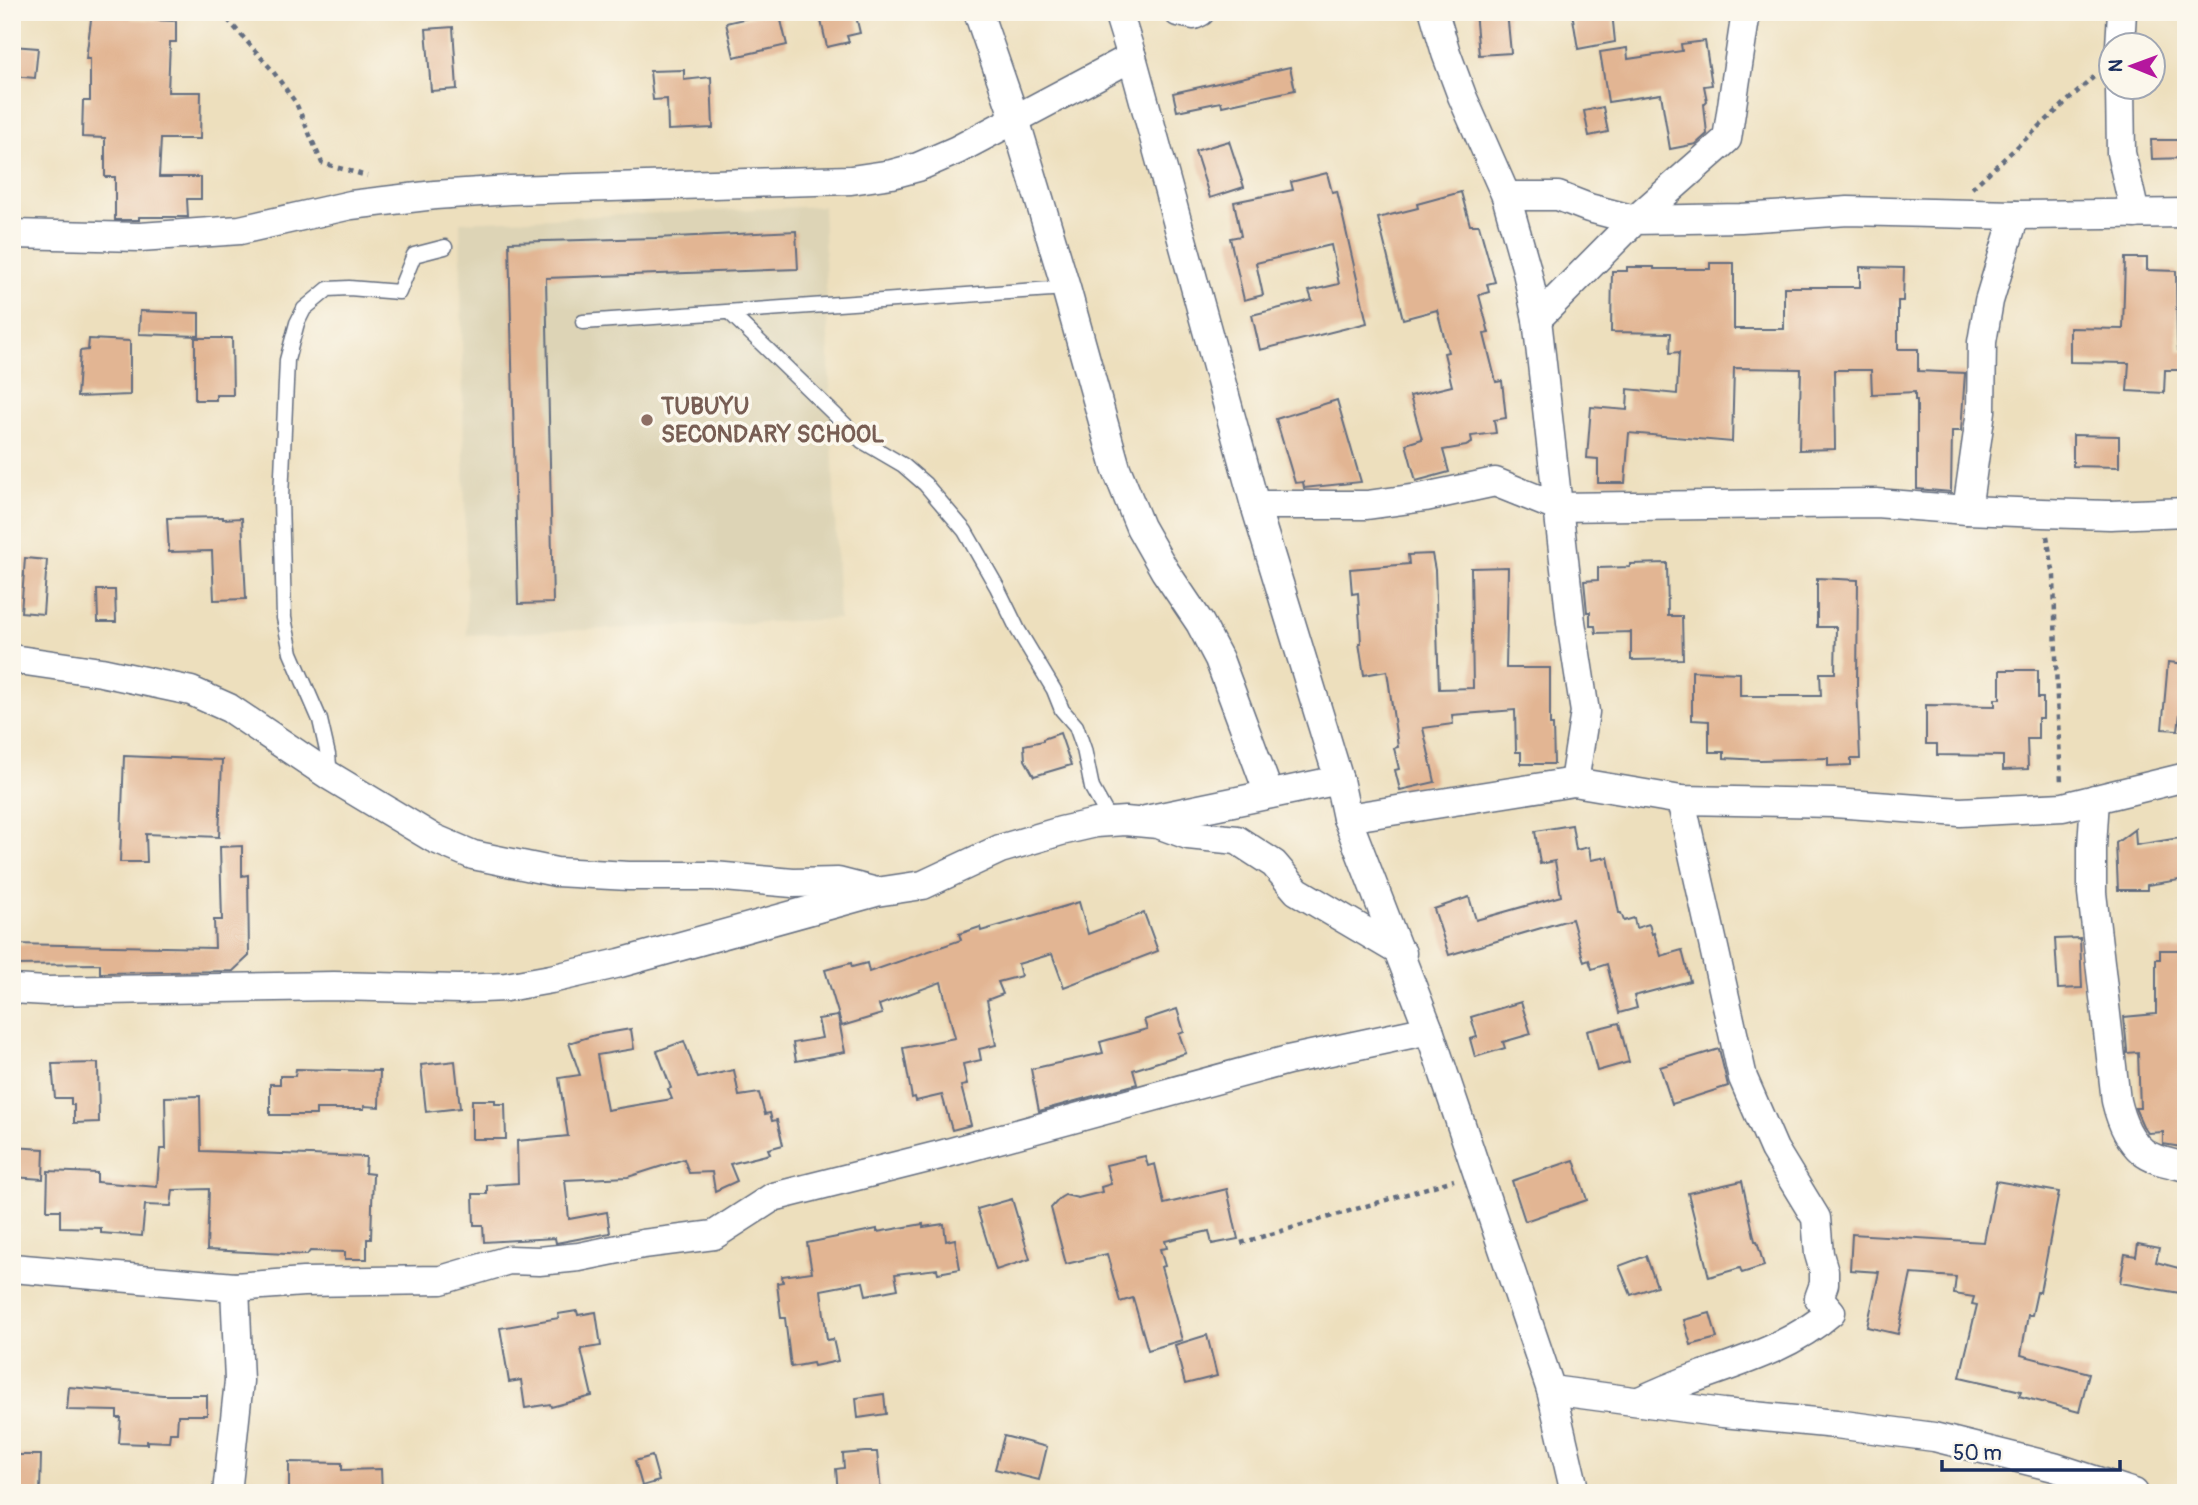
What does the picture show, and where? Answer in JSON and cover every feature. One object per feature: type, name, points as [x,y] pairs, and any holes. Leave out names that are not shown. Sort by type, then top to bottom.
[{"type":"street","points":[[978,12],[1015,119],[1116,468],[1140,527],[1165,571],[1200,623],[1219,659],[1269,794]]},
{"type":"street","points":[[1118,12],[1255,505],[1339,780],[1347,818],[1402,953],[1429,1030],[1550,1390],[1575,1493]]},
{"type":"street","points":[[1178,12],[1194,15],[1200,12]]},
{"type":"street","points":[[1434,12],[1462,96],[1506,196],[1537,319],[1571,622],[1585,712],[1574,782]]},
{"type":"street","points":[[1537,319],[1635,220],[1727,139],[1746,12]]},
{"type":"street","points":[[2121,32],[2122,12]]},
{"type":"street","points":[[12,234],[140,237],[240,230],[351,205],[402,198],[510,190],[851,180],[892,174],[918,167],[957,150],[1132,57]]},
{"type":"street","points":[[2113,102],[2121,153],[2135,214]]},
{"type":"street","points":[[1506,196],[1558,196],[1588,208],[1635,220],[1741,218],[1847,211],[2015,215],[2186,214]]},
{"type":"street","points":[[1966,510],[1980,411],[1982,342],[1989,301],[2015,215]]},
{"type":"street","points":[[1255,505],[1367,505],[1424,497],[1495,482],[1557,507],[1876,503],[2042,513],[2186,512]]},
{"type":"street","points":[[12,659],[101,672],[191,691],[229,708],[330,776],[433,838],[473,855],[556,872],[629,876],[713,876],[793,883],[838,882],[876,892]]},
{"type":"street","points":[[1347,818],[1574,782],[1681,800],[1834,803],[1961,812],[2063,807],[2186,777]]},
{"type":"street","points":[[12,989],[47,991],[334,986],[459,989],[506,987],[620,962],[876,892],[923,885],[1000,849],[1061,831],[1111,822],[1139,821],[1339,780]]},
{"type":"street","points":[[2095,799],[2092,893],[2120,1119],[2142,1151],[2186,1167]]},
{"type":"street","points":[[1639,1401],[1687,1381],[1753,1359],[1803,1333],[1831,1312],[1819,1298],[1824,1284],[1824,1271],[1819,1254],[1816,1218],[1774,1150],[1743,1078],[1681,800]]},
{"type":"street","points":[[1139,821],[1158,824],[1188,835],[1237,841],[1274,864],[1297,891],[1402,953]]},
{"type":"street","points":[[12,1269],[234,1287],[303,1282],[441,1280],[509,1260],[539,1261],[579,1257],[643,1244],[714,1235],[773,1197],[940,1156],[1288,1060],[1429,1030]]},
{"type":"street","points":[[227,1493],[239,1381],[234,1287]]},
{"type":"street","points":[[1550,1390],[1934,1437],[2054,1467],[2134,1493]]},
{"type":"lane","points":[[330,776],[320,720],[292,653],[284,618],[281,498],[285,383],[289,349],[304,309],[328,289],[399,292],[414,255],[444,247]]},
{"type":"lane","points":[[583,322],[1066,288]]},
{"type":"lane","points":[[729,312],[862,440],[903,465],[925,484],[965,530],[1018,630],[1054,690],[1062,710],[1076,726],[1092,788],[1111,822]]},
{"type":"path","points":[[221,12],[272,70],[296,103],[322,163],[372,177]]},
{"type":"path","points":[[1944,212],[2096,90]]},
{"type":"path","points":[[2042,513],[2054,576],[2063,807]]},
{"type":"path","points":[[1241,1243],[1458,1179]]},
{"type":"shaded area","name":"TUBUYU SECONDARY SCHOOL","points":[[823,206],[839,619],[467,635],[460,222]]},
{"type":"building","points":[[92,12],[132,12],[131,19],[176,21],[176,42],[170,42],[168,92],[201,92],[200,139],[161,139],[159,177],[201,177],[201,199],[187,199],[188,217],[115,220],[115,177],[105,177],[105,138],[82,137],[83,101],[90,101],[90,59],[86,59]]},
{"type":"building","points":[[779,12],[787,45],[734,57],[726,23]]},
{"type":"building","points":[[819,12],[855,12],[860,33],[847,36],[849,42],[827,47]]},
{"type":"building","points":[[1475,12],[1507,12],[1511,53],[1479,55]]},
{"type":"building","points":[[1572,12],[1612,12],[1615,42],[1578,49]]},
{"type":"building","points":[[453,27],[457,89],[431,91],[426,29]]},
{"type":"building","points":[[1705,41],[1712,85],[1704,86],[1707,134],[1696,144],[1670,149],[1661,94],[1608,102],[1600,52],[1627,48],[1628,59],[1682,51],[1681,44]]},
{"type":"building","points":[[12,46],[38,48],[35,78],[12,76]]},
{"type":"building","points":[[1290,67],[1295,90],[1222,106],[1221,102],[1177,111],[1173,93]]},
{"type":"building","points":[[684,70],[684,80],[711,77],[713,128],[668,130],[667,99],[653,100],[650,71]]},
{"type":"building","points":[[1603,107],[1608,132],[1589,136],[1584,111]]},
{"type":"building","points":[[2151,140],[2186,140],[2186,158],[2152,159]]},
{"type":"building","points":[[1229,141],[1244,187],[1210,198],[1195,151]]},
{"type":"building","points":[[1327,173],[1332,192],[1337,191],[1367,323],[1260,350],[1252,315],[1312,300],[1309,291],[1339,284],[1331,245],[1256,263],[1263,295],[1244,300],[1230,238],[1241,236],[1234,202],[1293,190],[1291,182]]},
{"type":"building","points":[[1461,192],[1470,225],[1479,225],[1495,282],[1487,284],[1489,292],[1479,295],[1489,333],[1484,334],[1496,382],[1502,381],[1506,418],[1494,420],[1496,433],[1471,436],[1472,443],[1466,446],[1443,450],[1449,472],[1416,481],[1406,444],[1422,439],[1410,396],[1452,386],[1444,353],[1448,352],[1437,310],[1403,319],[1378,218],[1418,208],[1417,204]]},
{"type":"building","points":[[796,231],[798,269],[546,278],[553,603],[518,604],[509,242]]},
{"type":"building","points":[[2125,258],[2147,258],[2147,270],[2176,271],[2178,351],[2185,351],[2184,370],[2165,370],[2164,393],[2127,391],[2129,363],[2070,362],[2070,328],[2123,329]]},
{"type":"building","points":[[1710,263],[1734,263],[1734,329],[1784,329],[1784,287],[1860,287],[1860,267],[1904,268],[1903,301],[1898,301],[1898,349],[1918,349],[1918,371],[1965,373],[1961,431],[1952,431],[1951,492],[1917,489],[1915,392],[1872,394],[1871,370],[1834,370],[1835,449],[1799,450],[1801,369],[1734,368],[1732,442],[1629,433],[1625,483],[1598,483],[1598,459],[1587,458],[1591,407],[1627,410],[1628,389],[1677,394],[1679,352],[1670,353],[1671,333],[1611,332],[1612,271],[1627,271],[1627,267],[1710,269]]},
{"type":"building","points":[[140,311],[199,313],[199,336],[139,334]]},
{"type":"building","points":[[195,338],[232,338],[233,395],[216,395],[216,400],[195,400]]},
{"type":"building","points":[[89,339],[130,341],[130,395],[77,397],[80,351],[88,350]]},
{"type":"building","points":[[1337,400],[1361,482],[1304,488],[1303,482],[1295,483],[1276,419]]},
{"type":"building","points":[[2073,435],[2119,436],[2119,467],[2073,466]]},
{"type":"building","points":[[167,518],[242,518],[246,599],[214,600],[212,551],[169,552]]},
{"type":"building","points":[[1432,554],[1435,570],[1439,689],[1473,688],[1471,568],[1508,567],[1506,668],[1550,668],[1550,725],[1553,725],[1554,764],[1521,764],[1521,752],[1516,752],[1515,710],[1452,715],[1453,724],[1423,728],[1435,782],[1400,790],[1395,770],[1399,769],[1394,748],[1398,747],[1387,671],[1364,675],[1359,643],[1358,593],[1352,594],[1350,569],[1409,564],[1408,555]]},
{"type":"building","points":[[25,558],[47,560],[43,614],[21,612]]},
{"type":"building","points":[[1667,563],[1668,616],[1682,616],[1683,659],[1631,660],[1631,632],[1596,633],[1595,626],[1590,626],[1584,581],[1598,580],[1598,568]]},
{"type":"building","points":[[1817,578],[1858,580],[1857,685],[1860,759],[1851,759],[1851,765],[1828,766],[1828,758],[1760,760],[1724,758],[1724,752],[1709,752],[1709,721],[1692,720],[1692,671],[1740,673],[1740,696],[1821,696],[1820,673],[1835,673],[1836,627],[1817,627]]},
{"type":"building","points":[[97,590],[115,590],[116,622],[98,622]]},
{"type":"building","points":[[2168,662],[2186,664],[2178,730],[2162,729]]},
{"type":"building","points":[[2000,670],[2038,670],[2038,698],[2043,698],[2043,718],[2038,718],[2038,739],[2027,739],[2028,769],[2003,770],[2003,756],[1937,755],[1937,744],[1926,744],[1926,705],[1995,706],[1995,699],[2000,699]]},
{"type":"building","points":[[1060,733],[1071,765],[1034,776],[1025,760],[1024,745],[1043,741]]},
{"type":"building","points":[[124,756],[222,760],[219,837],[146,834],[147,862],[120,862]]},
{"type":"building","points":[[1572,825],[1576,850],[1589,847],[1591,860],[1608,857],[1619,913],[1624,921],[1634,918],[1636,928],[1649,924],[1661,956],[1682,950],[1690,981],[1634,996],[1637,1008],[1619,1013],[1607,964],[1592,969],[1589,960],[1584,962],[1572,919],[1449,955],[1434,909],[1469,897],[1476,920],[1561,896],[1555,861],[1540,864],[1535,831]]},
{"type":"building","points":[[2135,829],[2136,845],[2186,837],[2186,879],[2147,885],[2147,890],[2118,890],[2116,843]]},
{"type":"building","points":[[242,846],[242,876],[248,875],[249,956],[233,971],[100,973],[100,964],[12,965],[12,944],[215,948],[214,920],[222,920],[220,847]]},
{"type":"building","points":[[1079,902],[1088,934],[1144,913],[1158,951],[1064,987],[1052,954],[1018,964],[1021,976],[998,982],[1003,994],[987,1000],[996,1045],[979,1049],[981,1060],[963,1064],[967,1085],[961,1086],[971,1125],[952,1130],[942,1095],[916,1101],[915,1097],[912,1098],[903,1048],[955,1038],[941,982],[879,1005],[882,1014],[842,1026],[825,970],[851,963],[852,967],[867,963],[869,972],[961,940],[959,934],[980,927],[981,931]]},
{"type":"building","points":[[2080,938],[2082,988],[2058,989],[2055,939]]},
{"type":"building","points":[[2160,950],[2186,950],[2186,1145],[2181,1147],[2163,1144],[2163,1132],[2148,1133],[2143,1126],[2135,1108],[2140,1108],[2138,1052],[2127,1053],[2124,1017],[2156,1014],[2156,959],[2160,959]]},
{"type":"building","points":[[1521,1002],[1531,1034],[1503,1042],[1505,1048],[1475,1057],[1470,1039],[1477,1037],[1471,1017]]},
{"type":"building","points":[[1177,1009],[1184,1032],[1179,1034],[1186,1053],[1133,1070],[1137,1084],[1039,1111],[1031,1069],[1103,1053],[1100,1042],[1147,1029],[1144,1020]]},
{"type":"building","points":[[838,1016],[845,1052],[796,1061],[793,1043],[822,1038],[818,1019]]},
{"type":"building","points":[[1619,1023],[1629,1062],[1597,1071],[1587,1031]]},
{"type":"building","points":[[631,1029],[634,1049],[597,1055],[607,1110],[672,1099],[668,1089],[671,1088],[657,1051],[684,1041],[698,1078],[734,1070],[739,1096],[759,1093],[765,1114],[770,1113],[772,1121],[777,1120],[783,1145],[768,1149],[770,1154],[730,1164],[737,1181],[715,1191],[712,1172],[689,1173],[684,1159],[628,1177],[565,1180],[569,1219],[607,1212],[610,1233],[556,1243],[555,1238],[484,1242],[483,1225],[474,1225],[473,1194],[487,1194],[487,1185],[518,1183],[517,1141],[568,1136],[559,1078],[580,1075],[569,1043]]},
{"type":"building","points":[[1719,1049],[1728,1086],[1672,1104],[1660,1067]]},
{"type":"building","points":[[455,1061],[460,1108],[426,1112],[421,1065]]},
{"type":"building","points":[[98,1063],[99,1122],[74,1123],[74,1105],[71,1105],[71,1098],[55,1098],[52,1064]]},
{"type":"building","points":[[296,1069],[380,1071],[379,1107],[316,1109],[316,1115],[270,1115],[270,1084],[280,1084],[280,1076],[295,1076]]},
{"type":"building","points":[[200,1096],[201,1151],[366,1157],[365,1173],[373,1174],[371,1239],[367,1239],[367,1259],[345,1259],[345,1252],[310,1251],[307,1255],[207,1250],[209,1189],[173,1190],[171,1206],[145,1205],[142,1236],[101,1233],[101,1228],[60,1227],[60,1210],[47,1210],[48,1171],[97,1173],[97,1182],[157,1187],[160,1149],[166,1149],[165,1097]]},
{"type":"building","points":[[472,1100],[495,1100],[495,1104],[505,1104],[506,1139],[472,1139]]},
{"type":"building","points":[[12,1147],[44,1149],[43,1179],[12,1177]]},
{"type":"building","points":[[1145,1156],[1148,1166],[1155,1164],[1164,1204],[1227,1189],[1238,1239],[1212,1244],[1209,1231],[1165,1241],[1167,1248],[1160,1249],[1165,1266],[1161,1267],[1182,1340],[1148,1350],[1133,1298],[1120,1302],[1107,1254],[1066,1264],[1051,1208],[1065,1195],[1078,1198],[1102,1192],[1101,1187],[1111,1184],[1106,1165]]},
{"type":"building","points":[[1574,1160],[1587,1200],[1525,1221],[1512,1181]]},
{"type":"building","points":[[1742,1181],[1755,1241],[1764,1266],[1742,1273],[1740,1268],[1709,1277],[1688,1193]]},
{"type":"building","points":[[1996,1181],[2059,1192],[2040,1292],[2037,1292],[2032,1315],[2028,1315],[2021,1355],[2089,1373],[2079,1412],[2019,1396],[2021,1391],[1960,1377],[1977,1305],[1972,1304],[1974,1297],[1954,1294],[1956,1277],[1911,1274],[1898,1334],[1867,1327],[1879,1272],[1850,1270],[1852,1234],[1984,1242]]},
{"type":"building","points":[[1012,1199],[1030,1259],[996,1270],[977,1209]]},
{"type":"building","points":[[923,1224],[923,1227],[944,1224],[946,1241],[955,1239],[960,1269],[938,1273],[937,1269],[895,1274],[898,1289],[866,1295],[863,1282],[821,1290],[827,1340],[833,1339],[838,1361],[791,1367],[785,1318],[781,1318],[777,1283],[783,1282],[782,1276],[812,1272],[807,1243],[877,1229],[877,1232]]},
{"type":"building","points":[[2138,1244],[2159,1248],[2156,1262],[2186,1270],[2186,1294],[2120,1283],[2125,1254],[2136,1256]]},
{"type":"building","points":[[1646,1256],[1657,1286],[1631,1295],[1619,1266]]},
{"type":"building","points":[[577,1311],[578,1315],[596,1312],[601,1346],[581,1349],[592,1396],[551,1407],[550,1404],[525,1408],[521,1380],[509,1382],[500,1328],[559,1318],[558,1314]]},
{"type":"building","points":[[1710,1313],[1717,1338],[1691,1345],[1684,1320]]},
{"type":"building","points":[[1207,1335],[1217,1376],[1185,1384],[1175,1345]]},
{"type":"building","points":[[69,1387],[163,1395],[207,1395],[207,1415],[178,1415],[177,1433],[170,1433],[169,1442],[119,1443],[121,1418],[117,1418],[117,1411],[67,1410]]},
{"type":"building","points":[[884,1394],[886,1414],[858,1418],[856,1398]]},
{"type":"building","points":[[1004,1436],[1047,1447],[1039,1480],[995,1469]]},
{"type":"building","points":[[877,1452],[881,1493],[838,1493],[836,1469],[844,1468],[843,1454]]},
{"type":"building","points":[[12,1455],[41,1455],[40,1493],[12,1490]]},
{"type":"building","points":[[652,1456],[659,1481],[642,1486],[635,1461]]},
{"type":"building","points":[[289,1462],[342,1463],[342,1470],[381,1469],[382,1493],[289,1493]]},
{"type":"place","name":"TUBUYU SECONDARY SCHOOL","points":[[647,420]]}]
